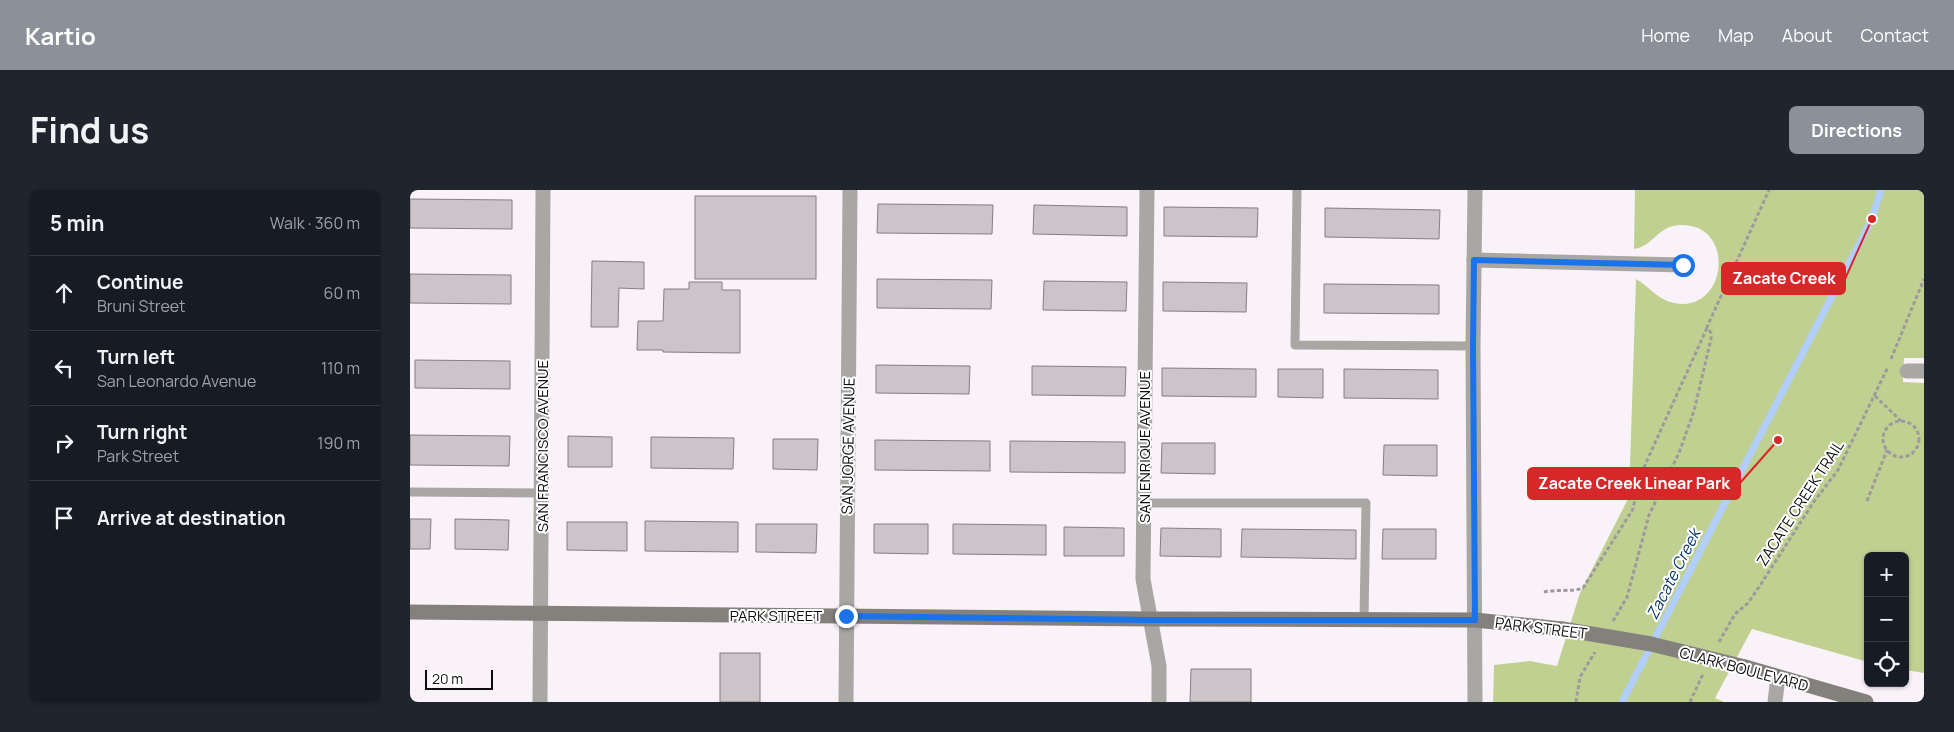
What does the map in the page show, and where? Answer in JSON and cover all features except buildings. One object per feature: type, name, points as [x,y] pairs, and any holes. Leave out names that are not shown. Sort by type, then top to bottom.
[{"type":"main road","name":"PARK STREET","points":[[410,612],[1151,620],[1475,620],[1562,629],[1651,644]]},
{"type":"main road","name":"CLARK BOULEVARD","points":[[1651,644],[1745,667],[1866,702]]},
{"type":"street","name":"SAN FRANCISCO AVENUE","points":[[540,702],[543,190]]},
{"type":"street","name":"SAN JORGE AVENUE","points":[[846,702],[850,190]]},
{"type":"street","name":"SAN ENRIQUE AVENUE","points":[[1146,190],[1143,579],[1159,666],[1159,702]]},
{"type":"street","points":[[1475,190],[1473,346],[1475,702]]},
{"type":"street","points":[[1474,260],[1683,265]]},
{"type":"street","points":[[1907,371],[1924,371]]},
{"type":"street","points":[[1775,702],[1778,677]]},
{"type":"lane","points":[[1297,190],[1295,345],[1473,346]]},
{"type":"lane","points":[[410,492],[541,493]]},
{"type":"lane","points":[[1144,503],[1366,503],[1364,620]]},
{"type":"path","points":[[1544,592],[1556,589],[1583,588],[1633,509],[1640,476],[1658,433],[1769,190]]},
{"type":"path","name":"ZACATE CREEK TRAIL","points":[[1718,645],[1735,614],[1748,603],[1813,503],[1838,470],[1887,370],[1924,279]]},
{"type":"path","points":[[1608,629],[1627,597],[1649,515],[1679,453],[1694,411],[1711,339],[1711,333],[1707,327]]},
{"type":"path","points":[[1875,396],[1901,421],[1912,425],[1918,432],[1916,447],[1904,456],[1894,455],[1886,450]]},
{"type":"path","points":[[1867,500],[1886,450],[1883,440],[1884,430],[1892,424],[1901,421]]},
{"type":"path","points":[[1576,702],[1580,678],[1599,645]]},
{"type":"path","points":[[1690,702],[1706,670]]},
{"type":"green space","points":[[1635,190],[1924,190],[1924,358],[1904,358],[1903,382],[1924,383],[1924,673],[1909,671],[1909,552],[1864,552],[1864,661],[1752,629],[1715,698],[1724,702],[1493,702],[1494,665],[1530,661],[1557,666],[1580,593],[1629,497],[1636,279],[1667,301],[1687,304],[1702,298],[1713,286],[1718,270],[1718,254],[1712,239],[1699,229],[1680,225],[1672,226],[1646,244],[1634,249]]},
{"type":"waterway","name":"Zacate Creek","points":[[1622,702],[1872,219],[1881,190]]},
{"type":"place","name":"Zacate Creek","points":[[1872,219]]},
{"type":"place","name":"Zacate Creek Linear Park","points":[[1778,440]]},
{"type":"route","points":[[846,616],[1151,620],[1475,620],[1474,260],[1683,265]]}]
